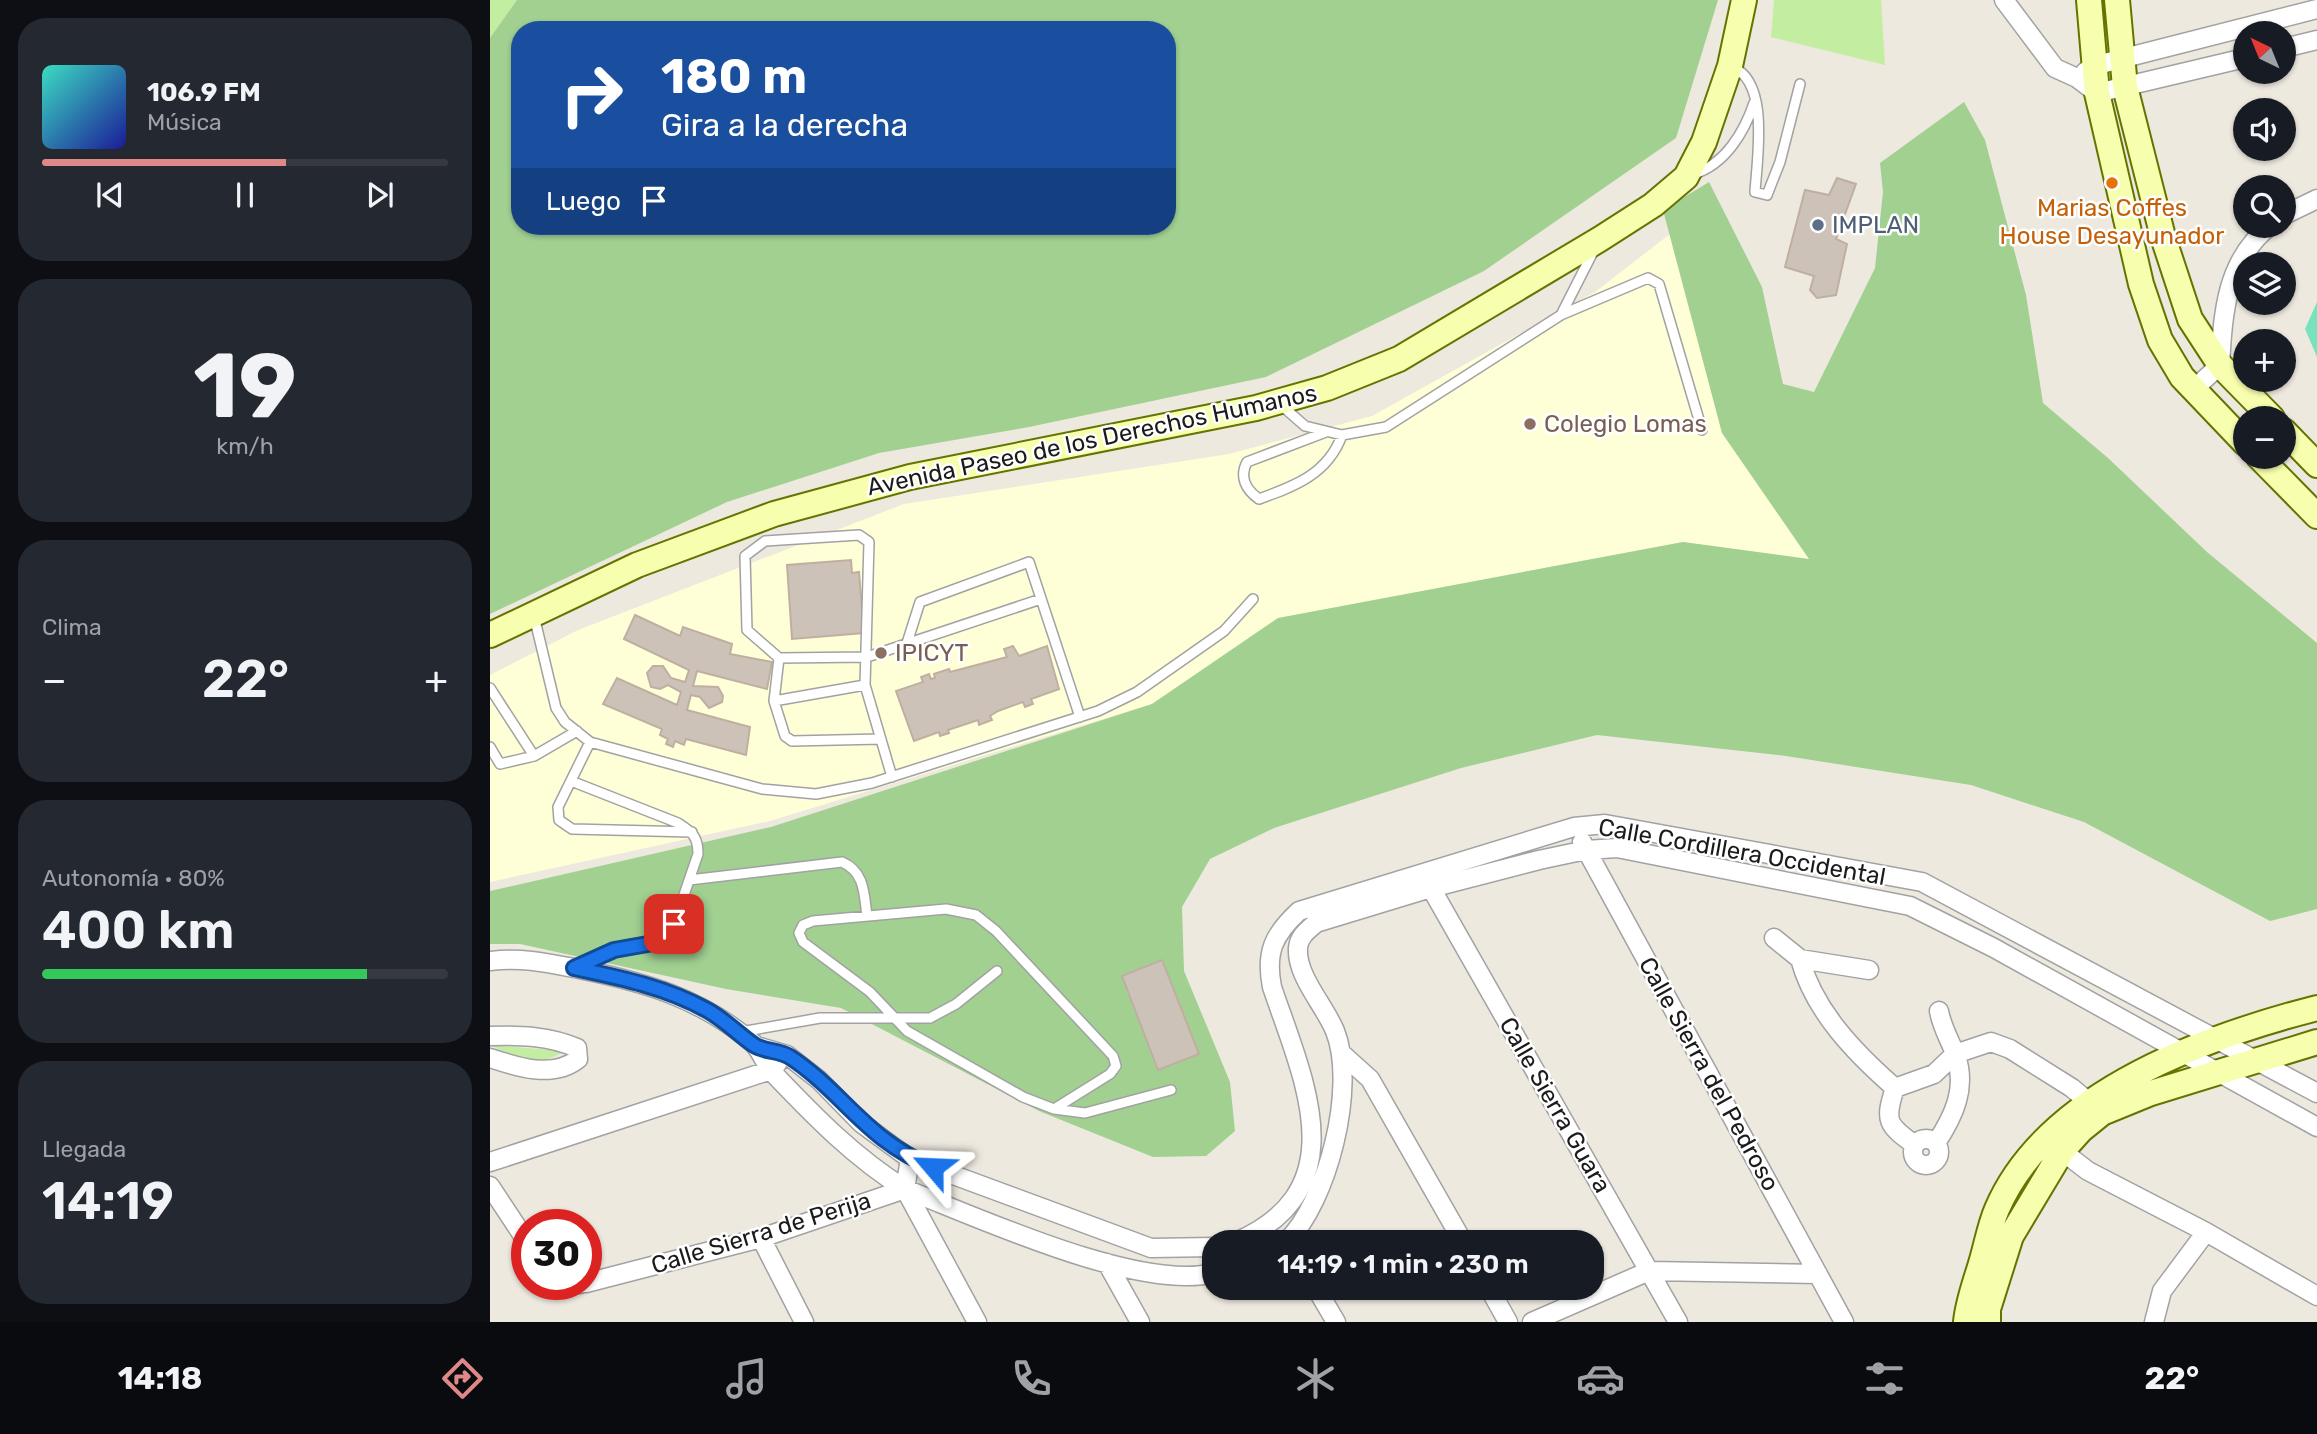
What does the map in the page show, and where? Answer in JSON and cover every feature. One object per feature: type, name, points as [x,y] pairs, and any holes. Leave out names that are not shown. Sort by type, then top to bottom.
[{"type":"street","name":"Avenida Paseo de los Derechos Humanos","points":[[490,635],[637,565],[774,514],[910,477],[1278,402],[1327,388],[1399,359],[1600,239],[1653,205],[1686,177],[1704,142],[1730,66],[1744,0]]},
{"type":"street","points":[[2004,0],[2055,68],[2089,79],[2125,87],[2233,61]]},
{"type":"street","points":[[2089,0],[2089,79],[2141,284],[2160,340],[2182,377],[2233,430]]},
{"type":"street","points":[[2117,0],[2125,87],[2163,237],[2190,319],[2220,365],[2260,406]]},
{"type":"street","points":[[2089,79],[2122,59],[2317,9]]},
{"type":"street","points":[[2296,45],[2317,40]]},
{"type":"street","points":[[2296,209],[2317,199]]},
{"type":"street","points":[[2194,389],[2220,365],[2223,319],[2232,274],[2244,253],[2258,238]]},
{"type":"street","points":[[2296,443],[2317,465]]},
{"type":"street","points":[[2271,469],[2317,516]]},
{"type":"street","name":"Calle Cordillera Occidental","points":[[1263,1230],[1301,1188],[1314,1141],[1309,1094],[1268,968],[1269,952],[1278,932],[1299,911],[1574,827],[1605,824],[1922,882],[2258,1059],[2317,1093]]},
{"type":"street","name":"Calle Sierra del Pedroso","points":[[1574,827],[1844,1322]]},
{"type":"street","name":"Calle Cordillera Occidental","points":[[1296,1230],[1313,1206],[1333,1158],[1342,1078],[1341,1052],[1335,1032],[1302,969],[1298,948],[1302,935],[1316,923],[1431,888],[1586,849],[1617,848],[1910,906],[1994,947],[2317,1127]]},
{"type":"street","points":[[1910,906],[1922,882]]},
{"type":"street","name":"Calle Sierra Guara","points":[[1431,888],[1678,1322]]},
{"type":"street","points":[[1774,938],[1800,959],[1869,970]]},
{"type":"street","points":[[490,961],[519,957],[645,983],[707,1010],[756,1046],[771,1070],[838,1139],[875,1171],[905,1189],[1107,1264],[1142,1273],[1202,1276]]},
{"type":"street","points":[[1800,959],[1807,984],[1825,1014],[1895,1088]]},
{"type":"street","points":[[1966,1322],[1997,1208],[2024,1165],[2056,1130],[2184,1052],[2314,1009],[2316,1042],[2220,1073],[2095,1107],[2062,1151],[2011,1236],[1988,1309],[1988,1322]]},
{"type":"street","points":[[1936,1143],[1953,1117],[1959,1099],[1960,1071],[1942,1028],[1939,1011]]},
{"type":"street","points":[[490,1036],[529,1036],[562,1042],[577,1048],[578,1059],[567,1068],[551,1069],[520,1068],[490,1058]]},
{"type":"street","points":[[1895,1088],[1934,1074],[1955,1054],[1991,1042],[2010,1049],[2071,1087],[2095,1107]]},
{"type":"street","points":[[756,1046],[787,1055],[820,1080],[861,1123],[910,1158],[1151,1248],[1202,1247]]},
{"type":"street","points":[[1341,1052],[1370,1079],[1456,1230]]},
{"type":"street","points":[[490,1162],[771,1070],[787,1055]]},
{"type":"street","points":[[1895,1088],[1888,1110],[1889,1122],[1895,1131],[1915,1145]]},
{"type":"street","points":[[1926,1139],[1936,1143],[1940,1149],[1939,1158],[1928,1166],[1919,1164],[1914,1158],[1915,1145],[1926,1139]]},
{"type":"street","points":[[2062,1151],[2088,1171],[2206,1231],[2317,1296]]},
{"type":"street","name":"Calle Sierra de Perija","points":[[602,1279],[761,1238],[905,1189],[910,1158]]},
{"type":"street","points":[[490,1186],[511,1218]]},
{"type":"street","points":[[905,1189],[977,1322]]},
{"type":"street","points":[[1275,1220],[1280,1230]]},
{"type":"street","points":[[2154,1322],[2162,1291],[2206,1231]]},
{"type":"street","points":[[761,1238],[804,1322]]},
{"type":"street","points":[[1107,1264],[1140,1322]]},
{"type":"street","points":[[1532,1322],[1650,1270],[1818,1274]]},
{"type":"street","points":[[1322,1300],[1336,1322]]},
{"type":"street","points":[[1496,1300],[1508,1322]]},
{"type":"lane","points":[[1730,66],[1742,71],[1749,79],[1756,98],[1758,137],[1755,192],[1767,195],[1780,162],[1800,84]]},
{"type":"lane","points":[[1686,177],[1708,170],[1728,152],[1750,115],[1756,98]]},
{"type":"lane","points":[[1561,315],[1600,239]]},
{"type":"lane","points":[[1278,402],[1305,426],[1327,432],[1342,435],[1386,427],[1561,315],[1648,278],[1659,284],[1702,430]]},
{"type":"lane","points":[[1327,432],[1247,462],[1243,474],[1249,492],[1259,499],[1311,477],[1336,453],[1342,435]]},
{"type":"lane","points":[[892,776],[865,685],[867,657],[869,542],[859,535],[765,541],[746,556],[747,630],[779,658],[867,657],[1041,599]]},
{"type":"lane","points":[[906,643],[920,602],[1029,562],[1080,717]]},
{"type":"lane","points":[[534,615],[556,708],[565,722],[590,742],[762,789],[816,793],[892,776],[1080,717],[1137,692],[1224,631],[1253,599]]},
{"type":"lane","points":[[779,658],[774,701],[785,736],[792,741],[881,739]]},
{"type":"lane","points":[[774,701],[865,685]]},
{"type":"lane","points":[[490,688],[534,756]]},
{"type":"lane","points":[[490,747],[500,764],[534,756],[577,731]]},
{"type":"lane","points":[[590,742],[558,807],[559,820],[572,829],[692,832]]},
{"type":"lane","points":[[571,781],[678,823],[692,832],[698,841],[698,853],[674,924],[659,942],[614,950],[574,968]]},
{"type":"lane","points":[[688,880],[842,862],[853,867],[861,877],[867,916]]},
{"type":"lane","points":[[1054,1109],[1110,1074],[1116,1066],[1113,1056],[996,931],[976,915],[946,909],[813,921],[803,925],[799,933],[803,942],[870,992],[907,1031],[1023,1097],[1054,1109],[1085,1113],[1171,1090]]},
{"type":"lane","points":[[739,1032],[820,1018],[930,1018],[957,1004],[997,971]]},
{"type":"shaded area","name":"IPICYT","points":[[1670,234],[1722,433],[1810,560],[1683,542],[1279,618],[1152,704],[770,821],[490,882],[490,675],[578,630],[904,504],[1229,454],[1372,416],[1595,292]]},
{"type":"green space","points":[[490,0],[517,0],[490,38]]},
{"type":"green space","points":[[517,0],[1718,0],[1676,138],[1484,271],[1266,377],[1029,427],[879,453],[727,502],[490,614],[490,38]]},
{"type":"green space","points":[[1774,0],[1881,0],[1885,65],[1771,37]]},
{"type":"green space","points":[[1964,102],[1985,140],[2026,295],[2043,403],[2108,458],[2207,552],[2317,643],[2317,909],[2270,921],[2084,822],[1971,785],[1786,756],[1597,735],[1461,768],[1274,828],[1210,859],[1182,907],[1184,971],[1230,1082],[1235,1131],[1206,1156],[1153,1157],[1039,1111],[841,1008],[726,989],[520,944],[490,944],[490,891],[771,827],[1152,704],[1278,618],[1683,542],[1809,559],[1722,433],[1663,210],[1709,182],[1762,287],[1783,384],[1814,392],[1875,268],[1883,192],[1880,163]]},
{"type":"green space","points":[[2317,302],[2317,357],[2305,329]]},
{"type":"green space","points":[[490,1045],[564,1051],[546,1059],[536,1060],[518,1057]]},
{"type":"building","name":"IMPLAN","points":[[1837,178],[1856,184],[1836,239],[1847,244],[1836,295],[1817,298],[1810,290],[1814,276],[1785,267],[1805,190],[1829,195]]},
{"type":"building","points":[[851,560],[852,573],[859,572],[864,633],[792,639],[787,565]]},
{"type":"building","points":[[635,615],[680,636],[683,627],[732,644],[730,654],[772,662],[767,689],[697,671],[693,686],[718,687],[723,696],[722,702],[709,708],[700,697],[691,695],[687,710],[750,727],[746,755],[686,739],[684,745],[675,741],[673,747],[666,744],[668,739],[660,735],[662,729],[603,704],[617,678],[677,705],[681,692],[668,685],[660,689],[651,687],[647,673],[653,666],[663,666],[671,678],[685,682],[689,670],[624,639]]},
{"type":"building","points":[[1013,646],[1019,656],[1047,646],[1059,689],[1031,699],[1033,704],[1025,707],[1023,702],[998,711],[990,716],[992,720],[979,725],[978,720],[948,730],[949,733],[940,736],[939,732],[914,741],[896,691],[923,682],[921,677],[929,674],[931,679],[935,678],[934,674],[949,669],[950,672],[1007,657],[1004,649]]},
{"type":"building","points":[[1162,960],[1199,1054],[1158,1070],[1122,976]]},
{"type":"place","name":"Marias Coffes House Desayunador","points":[[2112,183]]},
{"type":"place","name":"IMPLAN","points":[[1818,225]]},
{"type":"place","name":"Colegio Lomas","points":[[1530,424]]},
{"type":"place","name":"IPICYT","points":[[881,653]]},
{"type":"route","points":[[674,924],[659,942],[614,950],[574,968],[645,983],[707,1010],[756,1046],[787,1055],[820,1080],[861,1123],[910,1158],[933,1167]]}]
